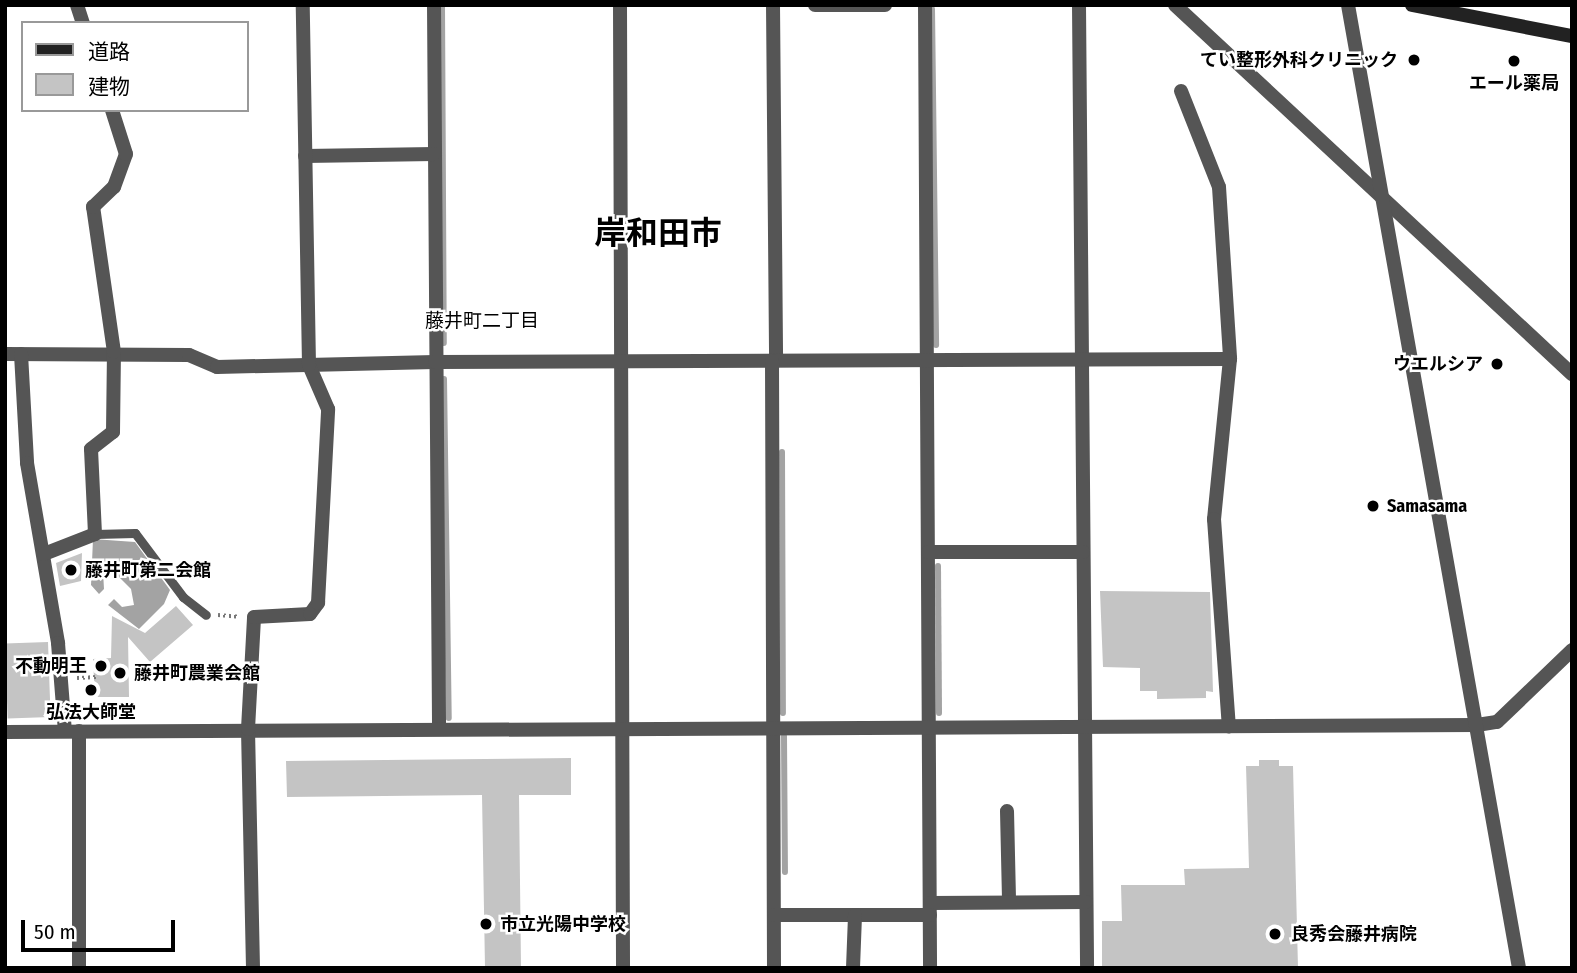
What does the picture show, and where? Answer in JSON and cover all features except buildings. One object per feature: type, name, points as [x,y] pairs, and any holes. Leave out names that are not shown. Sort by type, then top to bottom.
[{"type":"main road","points":[[1412,5],[1572,36]]},
{"type":"street","points":[[253,968],[248,729],[254,617],[310,614],[318,603],[328,409],[309,365],[303,5]]},
{"type":"street","points":[[434,5],[439,728]]},
{"type":"street","points":[[620,5],[623,968]]},
{"type":"street","points":[[773,5],[776,728],[774,968]]},
{"type":"street","points":[[815,5],[885,5]]},
{"type":"street","points":[[925,5],[930,968]]},
{"type":"street","points":[[1079,5],[1087,968]]},
{"type":"street","points":[[1175,5],[1383,203],[1572,374]]},
{"type":"street","points":[[1348,5],[1520,968]]},
{"type":"street","points":[[1181,91],[1219,187],[1230,359],[1214,519],[1229,726]]},
{"type":"street","points":[[44,554],[95,534],[91,449],[113,432],[114,352],[93,207],[114,187],[127,155],[113,112]]},
{"type":"street","points":[[305,156],[435,154]]},
{"type":"street","points":[[5,354],[114,352],[189,355],[217,367],[435,362],[621,364],[928,359],[1230,359]]},
{"type":"street","points":[[21,354],[27,463],[72,731],[79,968]]},
{"type":"street","points":[[928,552],[1083,552]]},
{"type":"street","points":[[5,732],[1476,725],[1497,722],[1572,650]]},
{"type":"street","points":[[1007,811],[1009,902]]},
{"type":"street","points":[[775,915],[855,915],[1009,902],[1086,902]]},
{"type":"street","points":[[853,968],[855,915]]},
{"type":"lane","points":[[95,534],[135,533],[183,597],[206,615]]},
{"type":"path","points":[[206,615],[254,617]]},
{"type":"shaded area","points":[[93,539],[135,542],[170,590],[164,604],[139,629],[108,605],[114,599],[122,607],[134,605],[131,589],[115,573],[103,571],[104,589],[99,594],[91,585]]},
{"type":"waterway","points":[[442,5],[444,343]]},
{"type":"waterway","points":[[932,9],[936,345]]},
{"type":"waterway","points":[[444,379],[449,718]]},
{"type":"waterway","points":[[782,452],[783,713]]},
{"type":"waterway","points":[[938,566],[939,713]]},
{"type":"waterway","points":[[784,736],[785,872]]},
{"type":"place","name":"てい整形外科クリニック","points":[[1414,60]]},
{"type":"place","name":"エール薬局","points":[[1514,61]]},
{"type":"place","name":"ウエルシア","points":[[1497,364]]},
{"type":"place","name":"Samasama","points":[[1373,506]]},
{"type":"place","name":"藤井町第二会館","points":[[71,570]]},
{"type":"place","name":"不動明王","points":[[101,666]]},
{"type":"place","name":"藤井町農業会館","points":[[120,673]]},
{"type":"place","name":"弘法大師堂","points":[[91,690]]},
{"type":"place","name":"市立光陽中学校","points":[[486,924]]},
{"type":"place","name":"良秀会藤井病院","points":[[1275,934]]},
{"type":"district","name":"岸和田市","points":[[658,233]]},
{"type":"district","name":"藤井町二丁目","points":[[482,321]]}]
